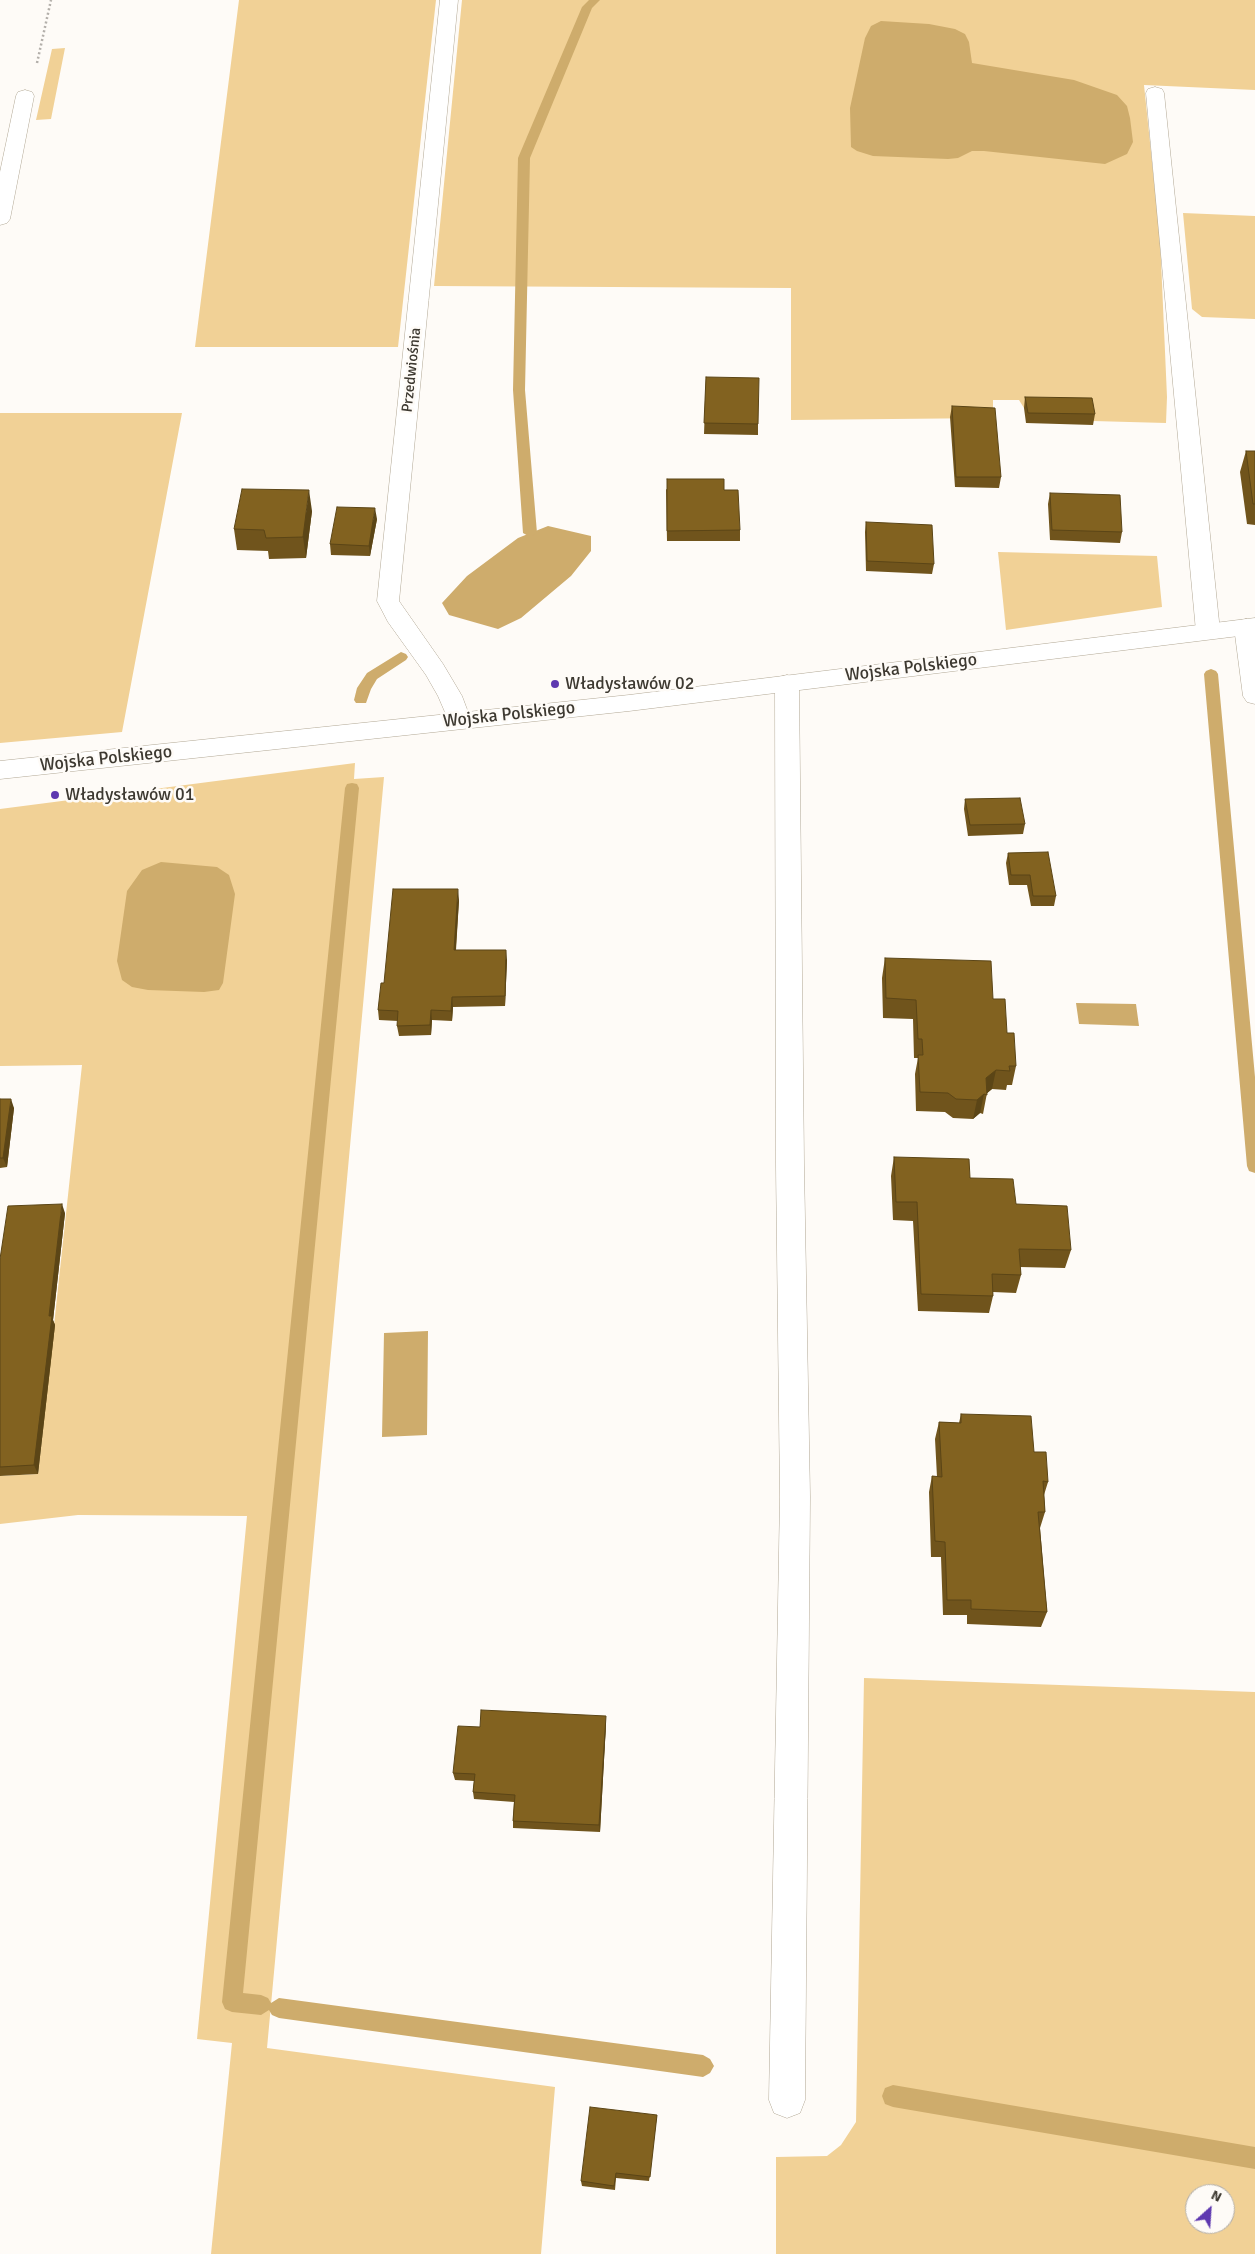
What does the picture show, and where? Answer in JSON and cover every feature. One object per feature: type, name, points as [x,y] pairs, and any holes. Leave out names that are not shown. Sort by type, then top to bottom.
[{"type":"street","name":"Przedwiośnia","points":[[449,0],[388,601],[396,616],[440,679],[450,696],[459,720]]},
{"type":"street","points":[[1156,92],[1208,631]]},
{"type":"street","points":[[0,219],[25,96]]},
{"type":"street","points":[[1250,626],[1255,696]]},
{"type":"street","name":"Wojska Polskiego","points":[[0,770],[629,703],[1250,626]]},
{"type":"street","points":[[787,683],[794,1497],[787,2100]]},
{"type":"path","points":[[25,96],[39,58],[51,0]]},
{"type":"shaded area","points":[[239,0],[436,0],[398,347],[195,347]]},
{"type":"shaded area","points":[[462,0],[1255,0],[1255,90],[1144,85],[1160,238],[1167,397],[1166,423],[1093,421],[1090,409],[1024,408],[1019,400],[993,400],[993,418],[791,420],[791,288],[434,286]]},
{"type":"shaded area","points":[[881,21],[929,24],[955,29],[965,34],[969,42],[972,63],[1074,80],[1117,95],[1127,106],[1130,118],[1133,142],[1127,154],[1105,164],[984,151],[972,151],[958,158],[948,159],[873,156],[857,151],[851,147],[850,108],[865,38],[871,26]]},
{"type":"shaded area","points":[[65,48],[51,119],[36,120],[52,49]]},
{"type":"shaded area","points":[[1183,213],[1255,216],[1255,319],[1202,317],[1192,309]]},
{"type":"shaded area","points":[[0,413],[182,413],[122,732],[0,743]]},
{"type":"shaded area","points":[[548,526],[591,536],[591,551],[571,576],[521,618],[498,629],[449,615],[442,603],[467,576],[518,538]]},
{"type":"shaded area","points":[[998,552],[1157,556],[1162,607],[1006,630]]},
{"type":"shaded area","points":[[355,763],[354,779],[384,777],[267,2048],[555,2087],[541,2254],[211,2254],[232,2043],[197,2039],[247,1516],[78,1515],[0,1524],[0,1476],[38,1474],[82,1065],[0,1066],[0,809]]},
{"type":"shaded area","points":[[161,862],[217,867],[229,875],[235,894],[223,983],[219,990],[204,992],[148,990],[132,987],[122,980],[117,961],[127,891],[142,870]]},
{"type":"shaded area","points":[[1076,1003],[1136,1004],[1139,1026],[1079,1024]]},
{"type":"shaded area","points":[[428,1331],[427,1435],[382,1437],[384,1333]]},
{"type":"shaded area","points":[[864,1678],[1255,1692],[1255,2254],[776,2254],[776,2157],[827,2156],[841,2145],[856,2122]]},
{"type":"building","points":[[706,377],[759,378],[758,424],[704,423]]},
{"type":"building","points":[[1025,397],[1092,398],[1095,414],[1028,413]]},
{"type":"building","points":[[952,406],[995,408],[1001,477],[956,477]]},
{"type":"building","points":[[1246,451],[1255,451],[1255,504],[1253,504]]},
{"type":"building","points":[[667,479],[724,479],[724,490],[738,490],[740,530],[667,531]]},
{"type":"building","points":[[242,489],[309,490],[303,537],[266,538],[264,530],[234,529]]},
{"type":"building","points":[[1050,493],[1120,495],[1122,532],[1052,530]]},
{"type":"building","points":[[337,507],[375,508],[369,546],[330,544]]},
{"type":"building","points":[[866,522],[932,525],[934,564],[867,561]]},
{"type":"building","points":[[1020,798],[1025,824],[970,825],[965,799]]},
{"type":"building","points":[[1048,852],[1056,896],[1033,896],[1030,875],[1011,875],[1008,853]]},
{"type":"building","points":[[393,889],[458,889],[454,950],[506,950],[505,996],[452,997],[451,1011],[431,1010],[430,1025],[397,1026],[398,1011],[378,1010],[381,983],[384,983]]},
{"type":"building","points":[[885,958],[991,961],[993,999],[1005,999],[1007,1033],[1014,1033],[1016,1066],[1009,1066],[1010,1071],[996,1070],[986,1078],[987,1095],[984,1094],[977,1100],[956,1099],[948,1093],[920,1092],[918,1055],[923,1055],[922,1039],[918,1039],[916,1000],[886,998]]},
{"type":"building","points":[[0,1099],[11,1099],[3,1158],[0,1158]]},
{"type":"building","points":[[894,1157],[969,1159],[970,1178],[1013,1179],[1016,1204],[1067,1206],[1071,1250],[1019,1249],[1021,1275],[992,1274],[993,1296],[921,1294],[917,1202],[896,1202]]},
{"type":"building","points":[[62,1204],[49,1316],[52,1316],[34,1465],[0,1467],[0,1259],[8,1206]]},
{"type":"building","points":[[961,1414],[1031,1416],[1034,1452],[1046,1452],[1048,1482],[1043,1481],[1045,1512],[1038,1512],[1047,1612],[971,1609],[971,1600],[947,1600],[945,1542],[935,1541],[932,1476],[942,1477],[939,1422],[961,1423]]},
{"type":"building","points":[[481,1710],[606,1716],[599,1825],[513,1821],[515,1795],[473,1792],[475,1774],[453,1773],[458,1726],[480,1727]]},
{"type":"building","points":[[590,2107],[657,2115],[650,2177],[616,2173],[614,2186],[581,2181]]},
{"type":"waterway","points":[[530,533],[519,390],[524,158],[587,7],[595,0]]},
{"type":"waterway","points":[[361,700],[364,688],[372,676],[401,657]]},
{"type":"waterway","points":[[1211,674],[1255,1166]]},
{"type":"waterway","points":[[261,2005],[232,2002],[352,788]]},
{"type":"waterway","points":[[279,2008],[703,2066]]},
{"type":"waterway","points":[[893,2096],[1255,2158]]},
{"type":"place","name":"Władysławów 02","points":[[555,684]]},
{"type":"place","name":"Władysławów 01","points":[[55,795]]}]
